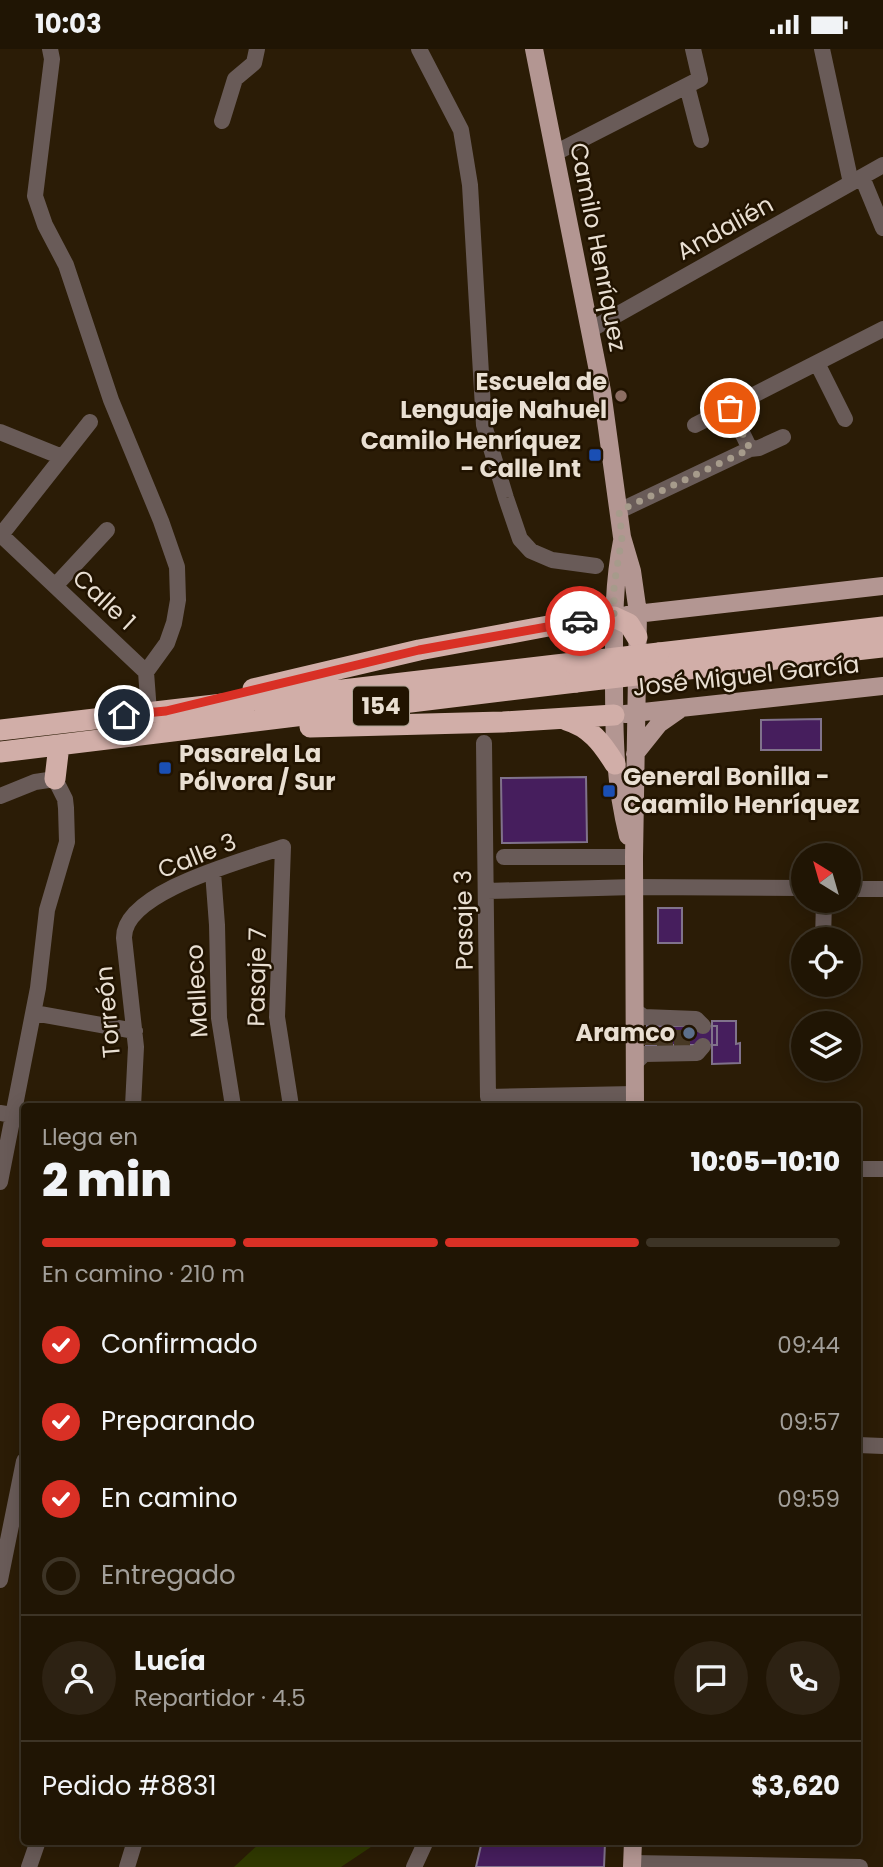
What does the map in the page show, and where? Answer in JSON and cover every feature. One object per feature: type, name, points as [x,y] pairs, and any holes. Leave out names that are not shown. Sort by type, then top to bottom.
[{"type":"highway","points":[[157,712],[419,650],[559,624],[614,617],[629,624],[638,636]]},
{"type":"highway","name":"154","points":[[0,752],[185,730],[883,627]]},
{"type":"highway","name":"154","points":[[660,662],[883,647]]},
{"type":"highway","name":"154","points":[[0,730],[157,712],[575,673]]},
{"type":"highway","points":[[185,730],[561,719],[614,715]]},
{"type":"highway","points":[[561,719],[580,725],[591,733],[605,747],[615,764]]},
{"type":"highway","points":[[55,779],[59,745]]},
{"type":"main road","name":"Camilo Henríquez","points":[[534,49],[605,411],[622,537],[632,571],[638,613],[634,857],[635,1100]]},
{"type":"main road","name":"Camilo Henríquez","points":[[622,537],[614,586],[615,764],[620,806],[634,857]]},
{"type":"main road","points":[[614,617],[883,586]]},
{"type":"main road","name":"José Miguel García","points":[[614,715],[883,686]]},
{"type":"main road","points":[[614,692],[622,703],[636,712]]},
{"type":"main road","points":[[635,754],[659,724],[681,708]]},
{"type":"main road","points":[[632,1865],[633,1845]]},
{"type":"street","points":[[50,49],[52,59],[35,196],[45,225],[66,265],[111,400],[177,567],[178,600],[174,623],[167,643],[146,672],[157,712]]},
{"type":"street","points":[[222,121],[235,79],[254,63],[257,49]]},
{"type":"street","points":[[419,49],[461,130],[470,185],[484,425],[513,519],[520,539],[531,551],[552,560],[596,566]]},
{"type":"street","points":[[555,153],[700,79],[693,49]]},
{"type":"street","points":[[822,49],[857,180],[883,228]]},
{"type":"street","points":[[687,86],[701,140]]},
{"type":"street","name":"Andalién","points":[[590,330],[883,165]]},
{"type":"street","points":[[695,425],[883,329]]},
{"type":"street","points":[[817,363],[845,419]]},
{"type":"street","points":[[730,408],[750,449]]},
{"type":"street","points":[[0,535],[90,422]]},
{"type":"street","points":[[0,432],[62,457]]},
{"type":"street","points":[[619,511],[750,449],[759,448],[783,437]]},
{"type":"street","points":[[55,586],[107,530]]},
{"type":"street","name":"Calle 1","points":[[0,535],[146,672]]},
{"type":"street","name":"Pasaje 3","points":[[484,743],[488,1097],[635,1100]]},
{"type":"street","points":[[0,796],[35,782],[55,779],[65,799],[68,835],[47,911],[34,1013],[0,1182]]},
{"type":"street","name":"Calle 3","points":[[132,916],[161,893],[183,882],[283,848]]},
{"type":"street","name":"Pasaje 7","points":[[283,848],[277,1017],[291,1103]]},
{"type":"street","points":[[504,857],[634,857]]},
{"type":"street","name":"Malleco","points":[[213,872],[219,1018],[233,1103]]},
{"type":"street","points":[[487,891],[634,887],[791,888]]},
{"type":"street","points":[[861,889],[883,889]]},
{"type":"street","name":"Torreón","points":[[132,916],[124,932],[137,1061],[133,1103]]},
{"type":"street","points":[[634,1010],[658,1022],[696,1019],[703,1026]]},
{"type":"street","points":[[34,1013],[135,1031]]},
{"type":"street","points":[[634,1064],[644,1053],[682,1050],[696,1053],[704,1046]]},
{"type":"street","points":[[861,1169],[883,1170]]},
{"type":"street","points":[[861,1445],[883,1446]]},
{"type":"street","points":[[0,1580],[21,1476]]},
{"type":"street","points":[[29,1867],[37,1845]]},
{"type":"street","points":[[127,1867],[134,1845]]},
{"type":"street","points":[[414,1867],[424,1845]]},
{"type":"street","points":[[632,1865],[860,1867]]},
{"type":"green space","points":[[258,1845],[374,1845],[341,1867],[234,1867]]},
{"type":"building","points":[[821,719],[821,750],[761,750],[761,720]]},
{"type":"building","points":[[586,777],[587,842],[502,843],[501,778]]},
{"type":"building","points":[[658,908],[682,908],[682,943],[658,943]]},
{"type":"building","points":[[712,1021],[736,1021],[736,1044],[740,1043],[740,1063],[712,1064]]},
{"type":"building","points":[[647,1026],[717,1026],[717,1045],[646,1045]]},
{"type":"building","points":[[481,1845],[605,1845],[604,1867],[476,1867]]},
{"type":"tunnel","points":[[652,1026],[652,1045]]},
{"type":"tunnel","points":[[665,1026],[665,1046]]},
{"type":"tunnel","points":[[682,1026],[682,1046]]},
{"type":"way so far","points":[[580,621],[614,617],[614,586],[622,537],[619,511],[750,449],[730,408]]},
{"type":"place","name":"Escuela de Lenguaje Nahuel","points":[[621,396]]},
{"type":"place","name":"Camilo Henríquez - Calle Int","points":[[595,455]]},
{"type":"place","name":"Pasarela La Pólvora / Sur","points":[[165,768]]},
{"type":"place","name":"General Bonilla - Caamilo Henríquez","points":[[609,791]]},
{"type":"place","name":"Aramco","points":[[689,1033]]},
{"type":"route","points":[[124,715],[166,711],[419,650],[580,621]]}]
